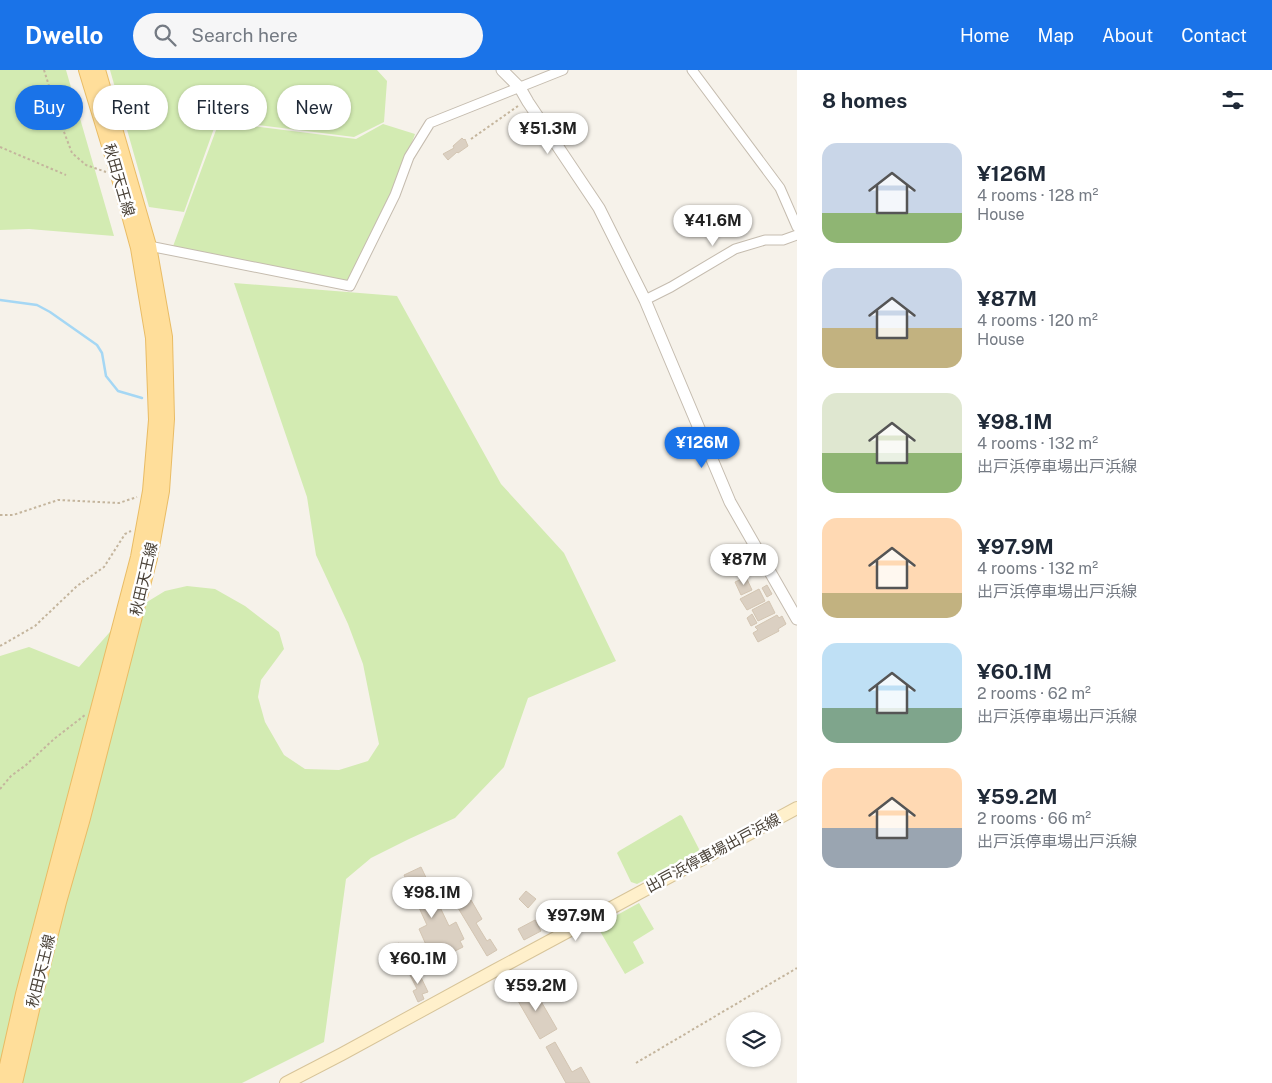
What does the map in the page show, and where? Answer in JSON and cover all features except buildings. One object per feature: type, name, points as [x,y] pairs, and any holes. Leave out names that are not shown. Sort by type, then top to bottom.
[{"type":"main road","name":"秋田天王線","points":[[3,1083],[23,994],[138,557],[150,493],[156,420],[153,338],[138,248],[86,70]]},
{"type":"main road","name":"秋田天王線","points":[[15,1083],[59,902],[83,818],[148,567],[162,491],[167,419],[165,337],[150,246],[98,70]]},
{"type":"main road","name":"出戸浜停車場出戸浜線","points":[[286,1083],[349,1051],[494,970],[797,808]]},
{"type":"street","points":[[502,70],[520,88],[526,100],[599,208],[645,300],[730,502],[797,619]]},
{"type":"street","points":[[150,246],[350,286],[395,195],[409,157],[430,123],[563,70]]},
{"type":"street","points":[[692,70],[780,188],[797,225]]},
{"type":"street","points":[[645,300],[671,287],[735,249],[765,240],[783,240],[797,235]]},
{"type":"path","points":[[44,70],[72,153],[86,165],[118,175]]},
{"type":"path","points":[[471,139],[526,100]]},
{"type":"path","points":[[0,147],[66,176]]},
{"type":"path","points":[[0,515],[13,515],[33,510],[46,503],[58,500],[119,503],[150,493]]},
{"type":"path","points":[[0,646],[35,626],[77,586],[104,567],[125,534],[134,530],[143,530]]},
{"type":"path","points":[[0,789],[11,776],[54,739],[87,714],[98,710]]},
{"type":"path","points":[[636,1063],[797,968]]},
{"type":"green space","points":[[0,70],[66,70],[70,85],[15,85],[15,130],[83,129],[114,236],[29,229],[0,230]]},
{"type":"green space","points":[[110,70],[377,70],[387,81],[384,122],[354,137],[298,130],[351,130],[351,85],[277,85],[277,127],[267,126],[267,85],[178,85],[178,130],[213,130],[184,212],[149,207],[127,130],[168,130],[168,85],[114,85]]},
{"type":"green space","points":[[383,124],[415,134],[394,192],[348,284],[172,249],[216,130],[267,130],[267,128],[356,139]]},
{"type":"green space","points":[[234,283],[397,296],[501,484],[564,553],[616,661],[528,698],[504,767],[455,818],[371,858],[346,879],[324,1042],[242,1083],[0,1083],[0,656],[29,647],[79,667],[124,616],[165,591],[187,586],[215,589],[245,606],[279,632],[284,649],[261,680],[258,697],[265,722],[284,755],[305,769],[339,770],[368,761],[379,744],[363,664],[348,624],[316,555],[307,497]]},
{"type":"green space","points":[[680,815],[699,849],[698,853],[637,884],[631,882],[617,853]]},
{"type":"green space","points":[[639,903],[654,929],[633,942],[644,963],[625,974],[597,926]]},
{"type":"waterway","points":[[0,300],[37,305],[50,312],[97,345],[102,353],[106,376],[118,391],[142,398]]}]
